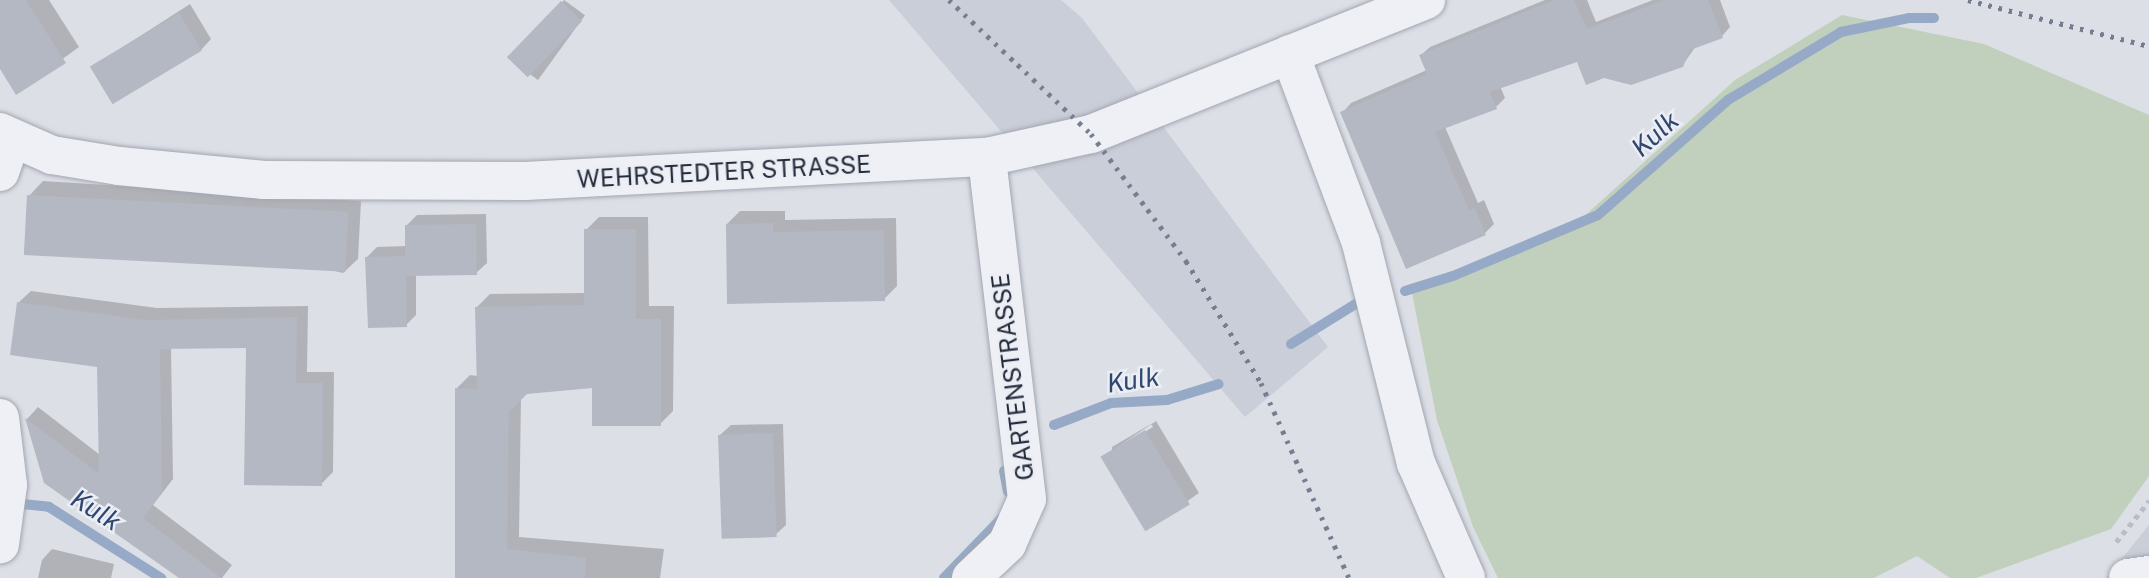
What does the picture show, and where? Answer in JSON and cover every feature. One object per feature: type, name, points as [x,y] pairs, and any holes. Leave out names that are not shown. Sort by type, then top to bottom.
[{"type":"street","name":"WEHRSTEDTER STRASSE","points":[[4,148],[119,166],[264,180],[525,181],[988,157],[1091,134],[1426,0]]},
{"type":"street","points":[[1290,54],[1361,243],[1416,463],[1466,578]]},
{"type":"street","name":"GARTENSTRASSE","points":[[971,578],[1007,544],[1027,499],[988,157]]},
{"type":"street","points":[[0,418],[5,513]]},
{"type":"street","points":[[2131,578],[2149,575]]},
{"type":"shaded area","points":[[889,0],[1061,0],[1082,18],[1328,347],[1245,417]]},
{"type":"shaded area","points":[[2149,525],[2149,578],[2106,578]]},
{"type":"green space","points":[[1842,15],[1984,44],[2149,115],[2149,476],[2111,529],[1976,578],[1950,578],[1917,556],[1874,578],[1498,578],[1473,527],[1437,420],[1411,288],[1580,220],[1735,80]]},
{"type":"building","points":[[0,0],[26,0],[66,63],[16,95],[0,69]]},
{"type":"building","points":[[1554,0],[1574,0],[1587,29],[1665,0],[1708,0],[1723,38],[1690,50],[1683,67],[1631,85],[1604,78],[1586,85],[1577,62],[1490,92],[1497,109],[1435,132],[1469,210],[1475,208],[1486,235],[1406,269],[1340,112],[1427,74],[1419,55]]},
{"type":"building","points":[[561,1],[582,21],[528,77],[507,57]]},
{"type":"building","points":[[179,13],[202,51],[113,104],[90,67]]},
{"type":"building","points":[[27,195],[349,212],[345,272],[24,255]]},
{"type":"building","points":[[773,223],[773,232],[884,230],[885,301],[727,304],[726,224]]},
{"type":"building","points":[[476,224],[477,275],[406,276],[407,327],[368,328],[365,257],[405,256],[405,225]]},
{"type":"building","points":[[584,229],[636,229],[636,319],[661,319],[661,426],[592,426],[592,388],[527,394],[509,412],[507,549],[586,558],[585,578],[455,578],[455,388],[477,389],[475,307],[584,305]]},
{"type":"building","points":[[17,302],[144,320],[297,317],[296,383],[323,383],[322,486],[244,485],[246,348],[160,349],[162,492],[143,518],[221,578],[179,578],[44,483],[25,418],[99,474],[97,367],[10,355]]},
{"type":"building","points":[[1145,430],[1190,505],[1145,531],[1100,457]]},
{"type":"building","points":[[773,433],[777,537],[722,539],[718,435]]},
{"type":"waterway","name":"Kulk","points":[[1405,291],[1453,276],[1598,215],[1728,100],[1841,32],[1909,18],[1934,18]]},
{"type":"waterway","name":"Kulk","points":[[1291,344],[1362,300]]},
{"type":"waterway","name":"Kulk","points":[[1054,425],[1111,403],[1167,400],[1219,384]]},
{"type":"waterway","name":"Kulk","points":[[1004,471],[1008,492]]},
{"type":"waterway","name":"Kulk","points":[[13,503],[49,507],[161,578]]},
{"type":"waterway","name":"Kulk","points":[[944,578],[1002,518]]},
{"type":"railway","points":[[949,0],[1091,134],[1186,261],[1261,383],[1349,578]]},
{"type":"railway","points":[[1968,0],[2149,46]]}]
